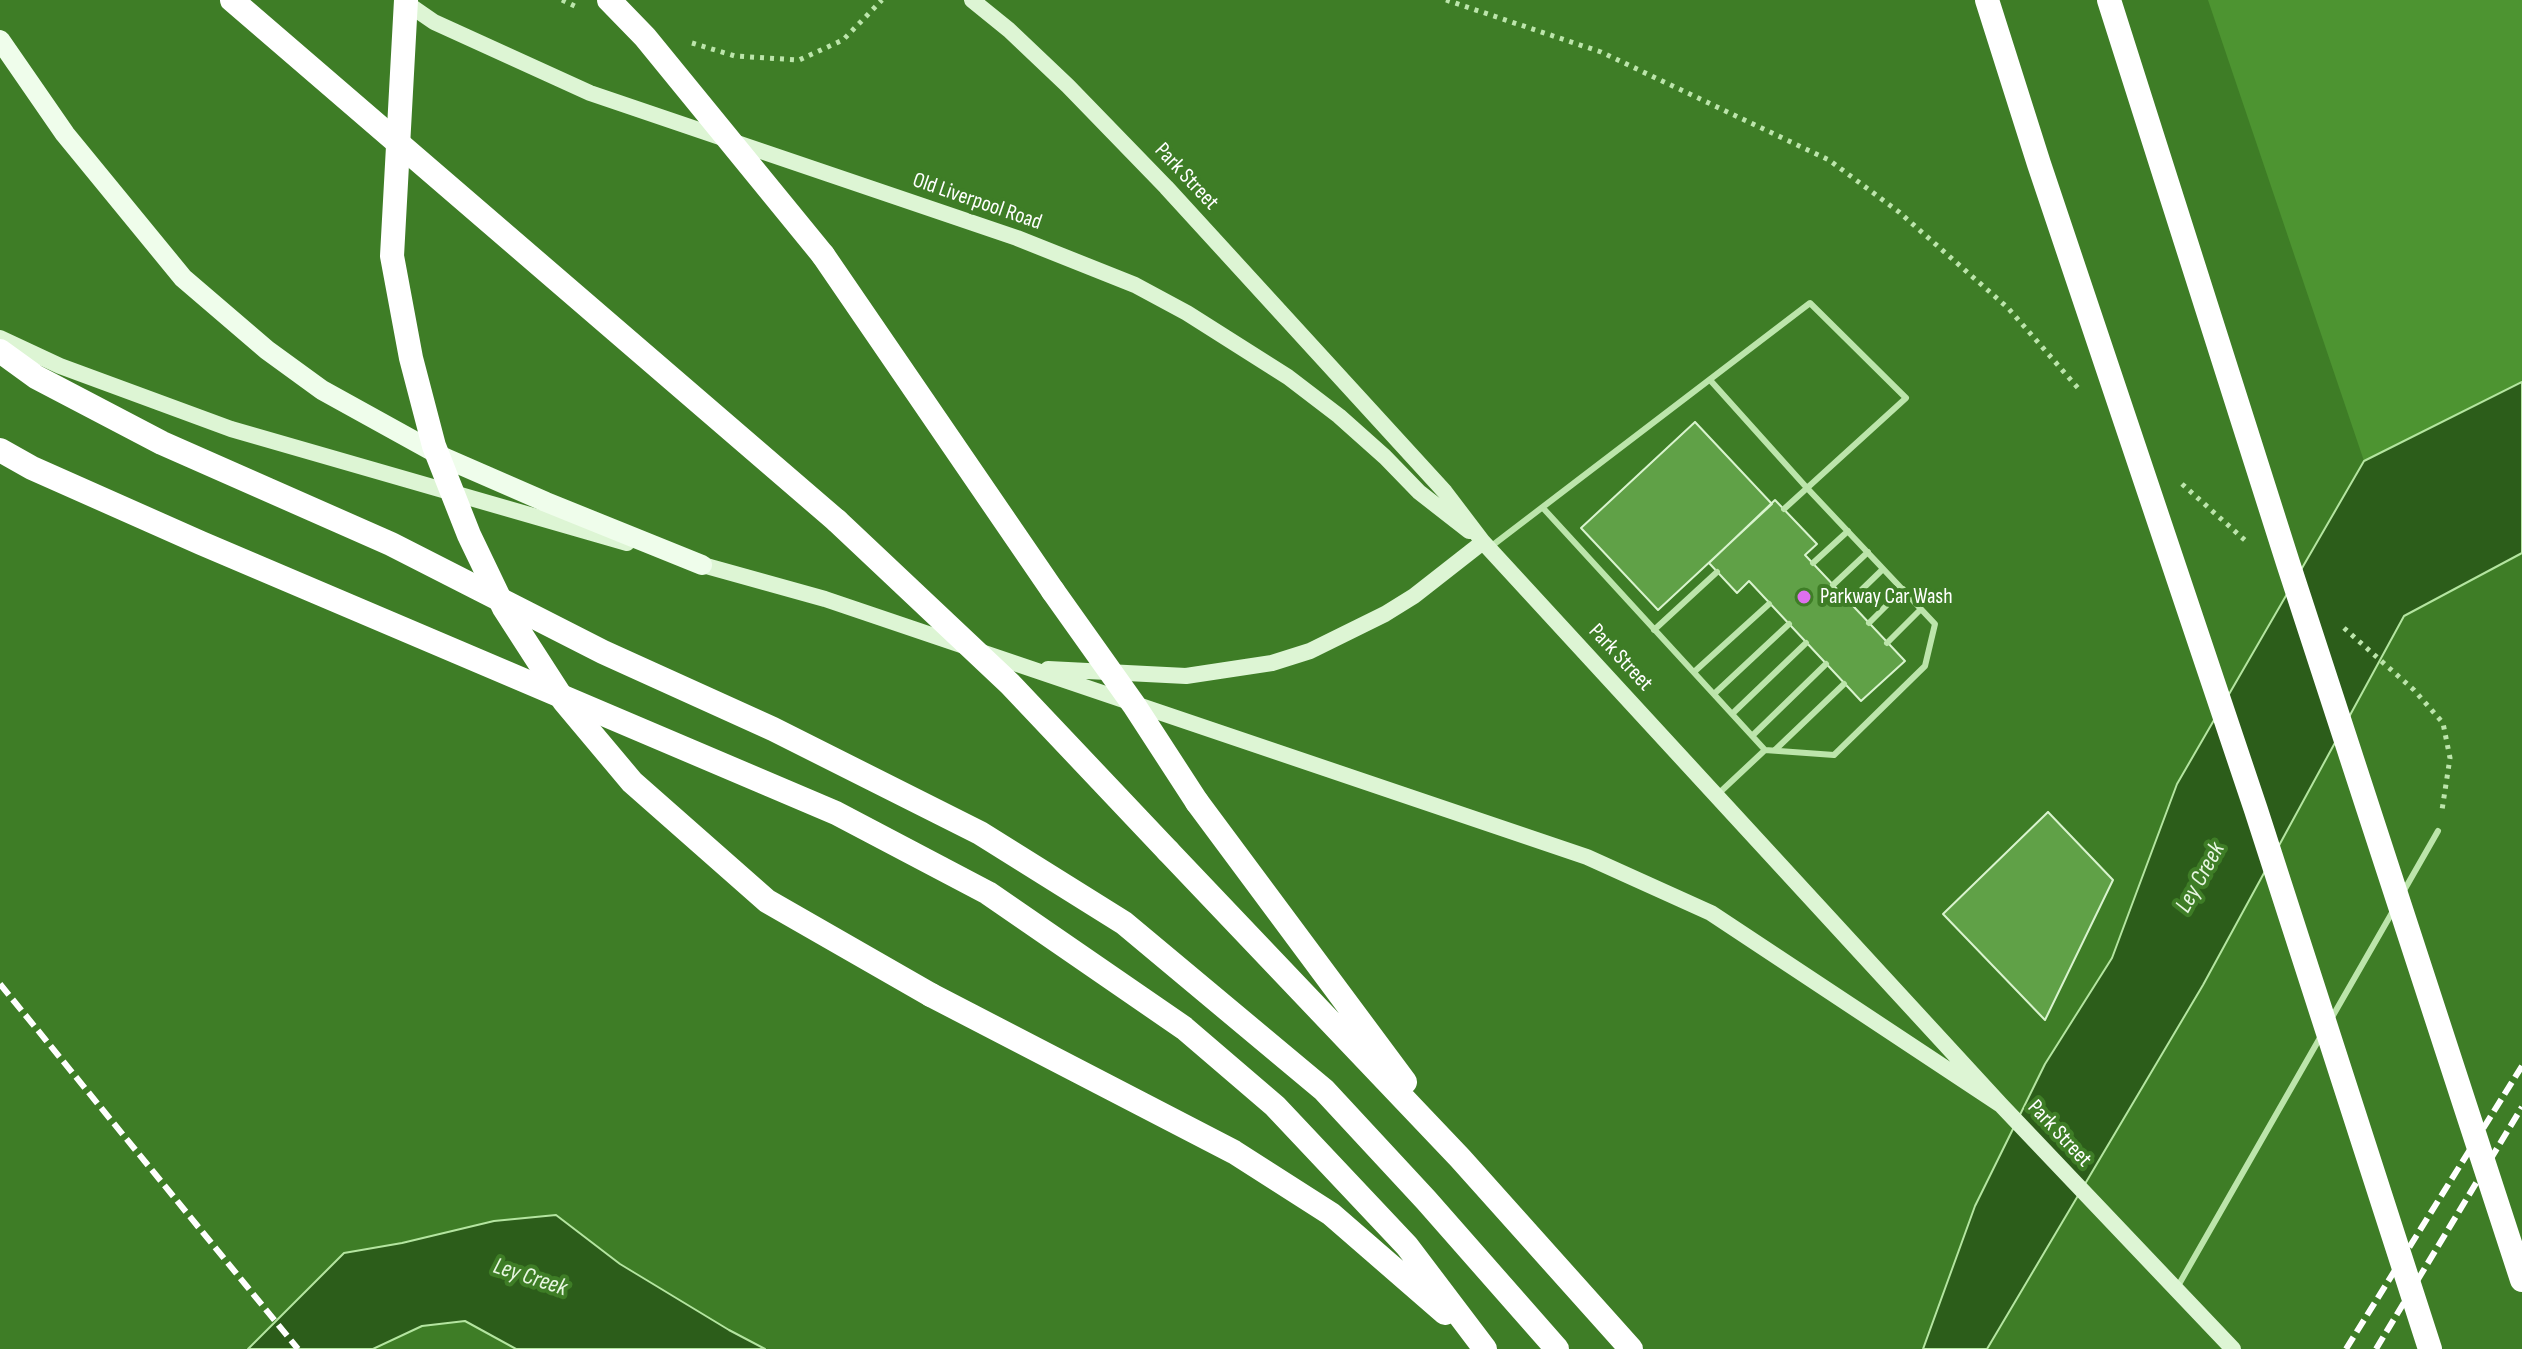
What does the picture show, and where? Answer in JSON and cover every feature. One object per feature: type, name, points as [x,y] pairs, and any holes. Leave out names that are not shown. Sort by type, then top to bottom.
[{"type":"highway","points":[[232,0],[837,521],[976,651],[1460,1158],[1631,1349]]},
{"type":"highway","points":[[404,0],[392,256],[411,358],[434,446],[469,535],[504,608],[564,701],[632,782],[767,901],[931,995],[1234,1152],[1331,1214],[1483,1346]]},
{"type":"highway","points":[[609,0],[645,37],[823,255],[1134,705],[1197,802],[1460,1158]]},
{"type":"highway","points":[[1987,0],[2246,781],[2430,1349]]},
{"type":"highway","points":[[2109,0],[2307,623],[2522,1280]]},
{"type":"highway","points":[[0,351],[36,377],[162,443],[391,544],[603,652],[773,729],[980,833],[1124,923],[1324,1090],[1557,1349]]},
{"type":"highway","points":[[0,450],[32,468],[201,543],[836,813],[988,893],[1184,1028],[1275,1106],[1407,1246],[1483,1346]]},
{"type":"main road","name":"Old Liverpool Road","points":[[404,0],[434,22],[590,93],[1017,238],[1135,285],[1187,313],[1288,377],[1339,416],[1445,515],[1486,545]]},
{"type":"main road","name":"Park Street","points":[[972,0],[1068,86],[1166,187],[1445,492],[1486,545],[2001,1105],[2233,1349]]},
{"type":"main road","points":[[0,40],[65,134],[183,278],[267,350],[322,390],[445,458],[702,565]]},
{"type":"main road","points":[[0,338],[60,366],[231,429],[825,599],[1587,857],[1711,913],[2001,1105]]},
{"type":"main road","points":[[1026,668],[1186,676],[1272,663],[1310,651],[1385,614],[1486,545]]},
{"type":"lane","points":[[1486,545],[1543,508],[1810,303],[1906,398],[1784,509]]},
{"type":"lane","points":[[1710,380],[1935,624],[1925,666],[1834,755],[1765,750],[1717,795]]},
{"type":"lane","points":[[1543,508],[1765,750]]},
{"type":"lane","points":[[1813,563],[1848,531]]},
{"type":"lane","points":[[1833,585],[1868,552]]},
{"type":"lane","points":[[1849,602],[1883,569]]},
{"type":"lane","points":[[1654,630],[1717,572]]},
{"type":"lane","points":[[1869,623],[1903,589]]},
{"type":"lane","points":[[1694,672],[1769,604]]},
{"type":"lane","points":[[1887,643],[1921,609]]},
{"type":"lane","points":[[1714,694],[1789,624]]},
{"type":"lane","points":[[1732,714],[1806,643]]},
{"type":"lane","points":[[1752,736],[1826,664]]},
{"type":"lane","points":[[1775,750],[1844,684]]},
{"type":"lane","points":[[2176,1290],[2438,831]]},
{"type":"path","points":[[562,0],[580,8]]},
{"type":"path","points":[[679,39],[735,56],[799,60],[843,40],[882,0]]},
{"type":"path","points":[[1446,0],[1601,52],[1829,160],[1899,212],[2008,308],[2078,389]]},
{"type":"path","points":[[2181,483],[2227,524]]},
{"type":"path","points":[[2414,690],[2443,723],[2450,758],[2438,831]]},
{"type":"shaded area","points":[[2208,0],[2522,0],[2522,382],[2364,461]]},
{"type":"water","name":"Ley Creek","points":[[2522,382],[2522,553],[2404,616],[2203,985],[1987,1349],[1923,1349],[1975,1206],[2045,1064],[2112,958],[2177,784],[2364,461]]},
{"type":"water","name":"Ley Creek","points":[[556,1215],[620,1264],[765,1349],[516,1349],[465,1321],[422,1326],[373,1349],[248,1349],[344,1253],[494,1221]]},
{"type":"building","points":[[1695,422],[1772,504],[1658,610],[1581,528]]},
{"type":"building","name":"Parkway Car Wash","points":[[1775,500],[1817,544],[1805,555],[1905,661],[1861,701],[1749,581],[1737,593],[1709,563]]},
{"type":"building","points":[[2048,812],[2113,880],[2045,1020],[1943,914]]},
{"type":"railway","points":[[0,984],[298,1349]]},
{"type":"railway","points":[[2346,1349],[2522,1066]]},
{"type":"railway","points":[[2376,1349],[2522,1107]]},
{"type":"place","name":"Parkway Car Wash","points":[[1804,597]]}]
